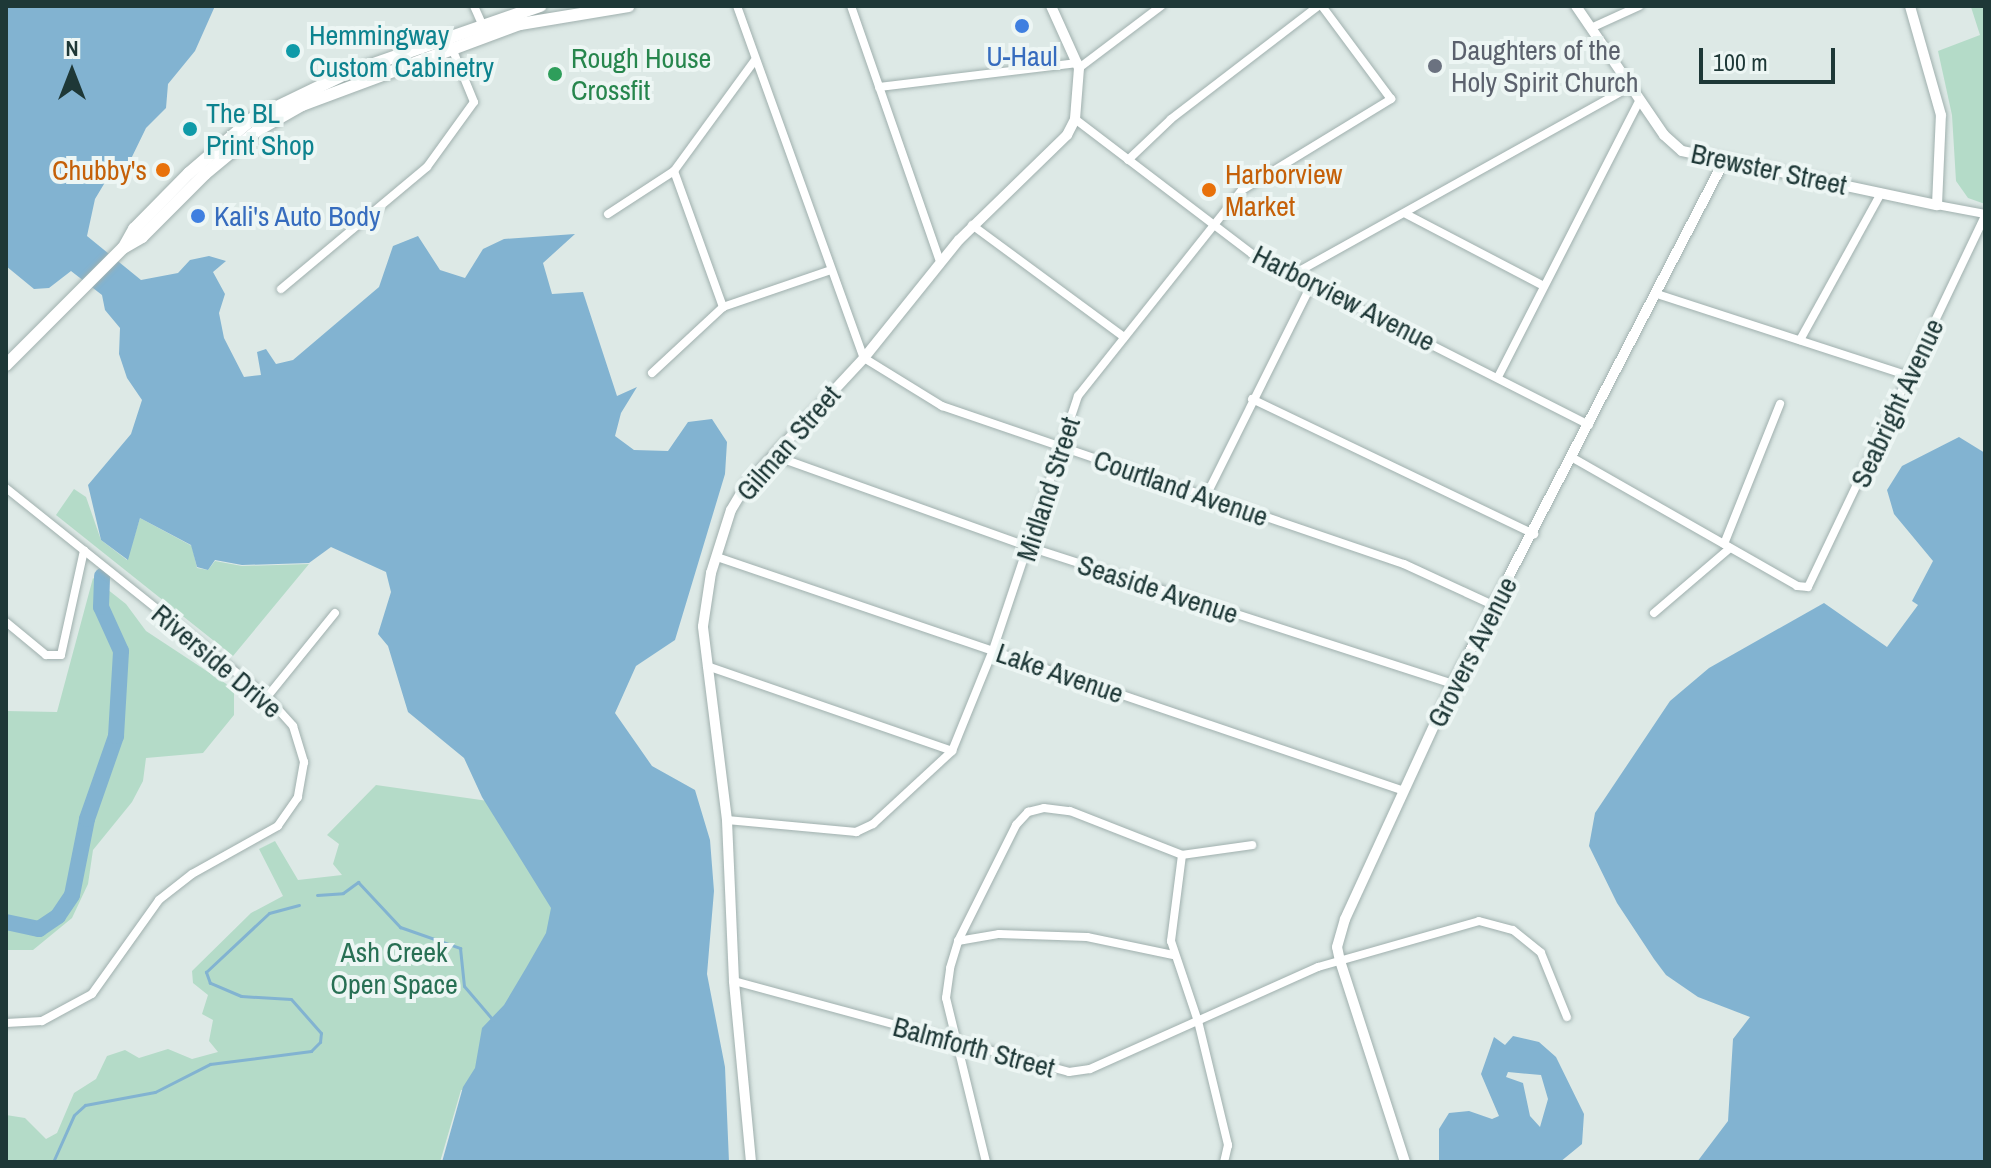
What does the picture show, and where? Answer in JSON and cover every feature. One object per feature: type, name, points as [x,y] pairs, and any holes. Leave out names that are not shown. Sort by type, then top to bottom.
[{"type":"main road","points":[[6,365],[120,250],[134,229],[189,173],[255,125],[348,80],[485,30],[540,6]]},
{"type":"main road","points":[[485,30],[570,9],[629,6]]},
{"type":"street","points":[[474,6],[485,30]]},
{"type":"street","points":[[737,6],[864,358]]},
{"type":"street","points":[[851,6],[940,262]]},
{"type":"street","name":"Gilman Street","points":[[751,1162],[734,981],[727,820],[707,666],[704,617],[717,557],[737,498],[864,358],[972,225],[1056,149],[1075,119],[1078,66],[1051,6]]},
{"type":"street","points":[[879,87],[1078,66],[1161,6]]},
{"type":"street","points":[[1128,160],[1171,119],[1320,6]]},
{"type":"street","name":"Midland Street","points":[[727,820],[856,832],[873,824],[952,751],[993,650],[1078,396],[1242,190],[1391,99],[1320,6]]},
{"type":"street","name":"Brewster Street","points":[[1576,6],[1677,148],[1723,163],[1985,215]]},
{"type":"street","points":[[1591,28],[1639,6]]},
{"type":"street","points":[[1910,6],[1941,115],[1937,205]]},
{"type":"street","points":[[281,289],[427,167],[474,102],[450,43]]},
{"type":"street","points":[[608,214],[674,171],[755,60]]},
{"type":"street","points":[[1292,275],[1632,86]]},
{"type":"street","points":[[1498,377],[1542,285],[1640,100]]},
{"type":"street","name":"Harborview Avenue","points":[[1075,119],[1214,224],[1292,275],[1589,425]]},
{"type":"street","name":"Grovers Avenue","points":[[1405,1162],[1340,961],[1337,947],[1345,919],[1453,684],[1534,534],[1723,163]]},
{"type":"street","points":[[674,171],[723,307]]},
{"type":"street","points":[[1800,340],[1881,193]]},
{"type":"street","points":[[1406,214],[1542,285]]},
{"type":"street","name":"Seabright Avenue","points":[[1727,546],[1797,586],[1808,587],[1985,215]]},
{"type":"street","points":[[972,225],[1124,337]]},
{"type":"street","points":[[652,373],[723,307],[831,270]]},
{"type":"street","points":[[1206,496],[1311,285]]},
{"type":"street","points":[[1657,294],[1910,376]]},
{"type":"street","name":"Courtland Avenue","points":[[864,358],[942,406],[1404,564],[1495,606]]},
{"type":"street","points":[[1252,399],[1534,534]]},
{"type":"street","points":[[1654,613],[1727,546],[1780,404]]},
{"type":"street","name":"Seaside Avenue","points":[[775,456],[1029,547],[1453,684]]},
{"type":"street","points":[[1573,458],[1727,546]]},
{"type":"street","name":"Riverside Drive","points":[[6,488],[267,697],[293,726],[303,748],[302,785],[292,809],[263,836],[192,874],[159,900],[84,1001],[42,1021],[6,1023]]},
{"type":"street","points":[[6,622],[46,655],[61,655],[84,550]]},
{"type":"street","name":"Lake Avenue","points":[[717,557],[1404,791]]},
{"type":"street","points":[[267,697],[335,613]]},
{"type":"street","points":[[707,666],[952,751]]},
{"type":"street","points":[[986,1162],[946,998],[958,941],[1016,825],[1028,812],[1044,808],[1070,811],[1182,855],[1252,845]]},
{"type":"street","points":[[1182,855],[1184,873],[1172,925],[1173,955],[1198,1021],[1229,1150],[1224,1162]]},
{"type":"street","name":"Balmforth Street","points":[[734,981],[1069,1072],[1090,1069],[1340,961],[1469,921],[1513,930],[1541,953],[1567,1017]]},
{"type":"street","points":[[958,941],[999,934],[1087,937],[1173,955]]},
{"type":"green space","points":[[1985,6],[1985,204],[1968,198],[1956,181],[1952,115],[1938,51],[1980,35],[1971,7]]},
{"type":"green space","points":[[74,489],[86,497],[101,540],[127,560],[140,518],[192,546],[197,568],[208,570],[215,561],[242,566],[309,564],[233,656],[56,515]]},
{"type":"green space","points":[[93,578],[126,604],[146,631],[234,689],[234,715],[203,753],[146,758],[143,781],[132,802],[93,850],[88,884],[72,918],[33,950],[6,950],[6,711],[57,712]]},
{"type":"green space","name":"Ash Creek Open Space","points":[[376,785],[495,802],[557,910],[552,932],[467,1090],[461,1090],[440,1162],[6,1162],[6,1115],[25,1118],[46,1139],[57,1133],[74,1093],[96,1079],[107,1056],[125,1050],[139,1058],[168,1049],[192,1059],[218,1052],[209,1041],[213,1020],[202,1014],[208,995],[193,983],[192,971],[251,913],[283,896],[259,849],[275,841],[298,880],[342,875],[333,864],[339,844],[327,835]]},
{"type":"water","points":[[6,6],[215,6],[195,51],[168,84],[166,108],[146,128],[129,163],[107,179],[95,199],[87,236],[141,280],[178,273],[190,260],[209,256],[226,261],[213,272],[225,294],[219,313],[224,338],[244,377],[261,375],[257,352],[266,349],[276,364],[293,360],[379,287],[393,246],[418,236],[440,270],[465,278],[483,249],[504,239],[575,234],[543,263],[552,294],[583,292],[617,396],[637,387],[621,413],[615,436],[634,450],[668,451],[688,422],[712,419],[727,442],[725,474],[675,640],[636,666],[615,713],[652,766],[695,790],[710,840],[714,891],[707,974],[725,1067],[729,1162],[442,1162],[463,1087],[475,1068],[482,1028],[504,1005],[526,968],[546,933],[551,908],[482,797],[464,758],[408,712],[388,646],[378,634],[391,592],[386,572],[331,547],[309,563],[242,565],[215,560],[208,570],[197,567],[191,545],[140,518],[128,560],[101,540],[88,485],[131,434],[142,400],[127,378],[119,354],[120,328],[105,310],[102,295],[71,271],[49,288],[34,289],[6,266]]},
{"type":"water","points":[[1959,437],[1985,453],[1985,1162],[1697,1162],[1728,1121],[1733,1039],[1750,1017],[1698,997],[1666,975],[1617,903],[1589,846],[1595,813],[1670,701],[1709,668],[1824,603],[1887,647],[1918,605],[1912,601],[1933,561],[1894,514],[1887,490],[1902,466]]},
{"type":"water","points":[[1513,1036],[1539,1042],[1556,1057],[1584,1114],[1582,1144],[1560,1162],[1439,1162],[1439,1129],[1449,1113],[1469,1111],[1492,1119],[1499,1116],[1481,1074],[1494,1037],[1505,1045]],"holes":[[[1508,1072],[1541,1075],[1548,1099],[1540,1127],[1530,1116],[1523,1083],[1506,1077]]]},
{"type":"waterway","points":[[6,922],[39,929],[58,916],[72,895],[87,819],[116,736],[121,651],[101,607],[102,576]]},
{"type":"waterway","points":[[317,895],[343,893],[358,882],[400,927],[460,948],[464,986],[493,1020]]},
{"type":"waterway","points":[[53,1162],[74,1115],[85,1105],[155,1092],[210,1064],[311,1051],[320,1042],[321,1033],[291,999],[241,996],[210,983],[206,972],[269,913],[299,905]]},
{"type":"place","name":"U-Haul","points":[[1022,26]]},
{"type":"place","name":"Hemmingway Custom Cabinetry","points":[[293,51]]},
{"type":"place","name":"Daughters of the Holy Spirit Church","points":[[1435,66]]},
{"type":"place","name":"Rough House Crossfit","points":[[555,74]]},
{"type":"place","name":"The BL Print Shop","points":[[190,129]]},
{"type":"place","name":"Chubby's","points":[[163,170]]},
{"type":"place","name":"Harborview Market","points":[[1209,190]]},
{"type":"place","name":"Kali's Auto Body","points":[[198,216]]}]
